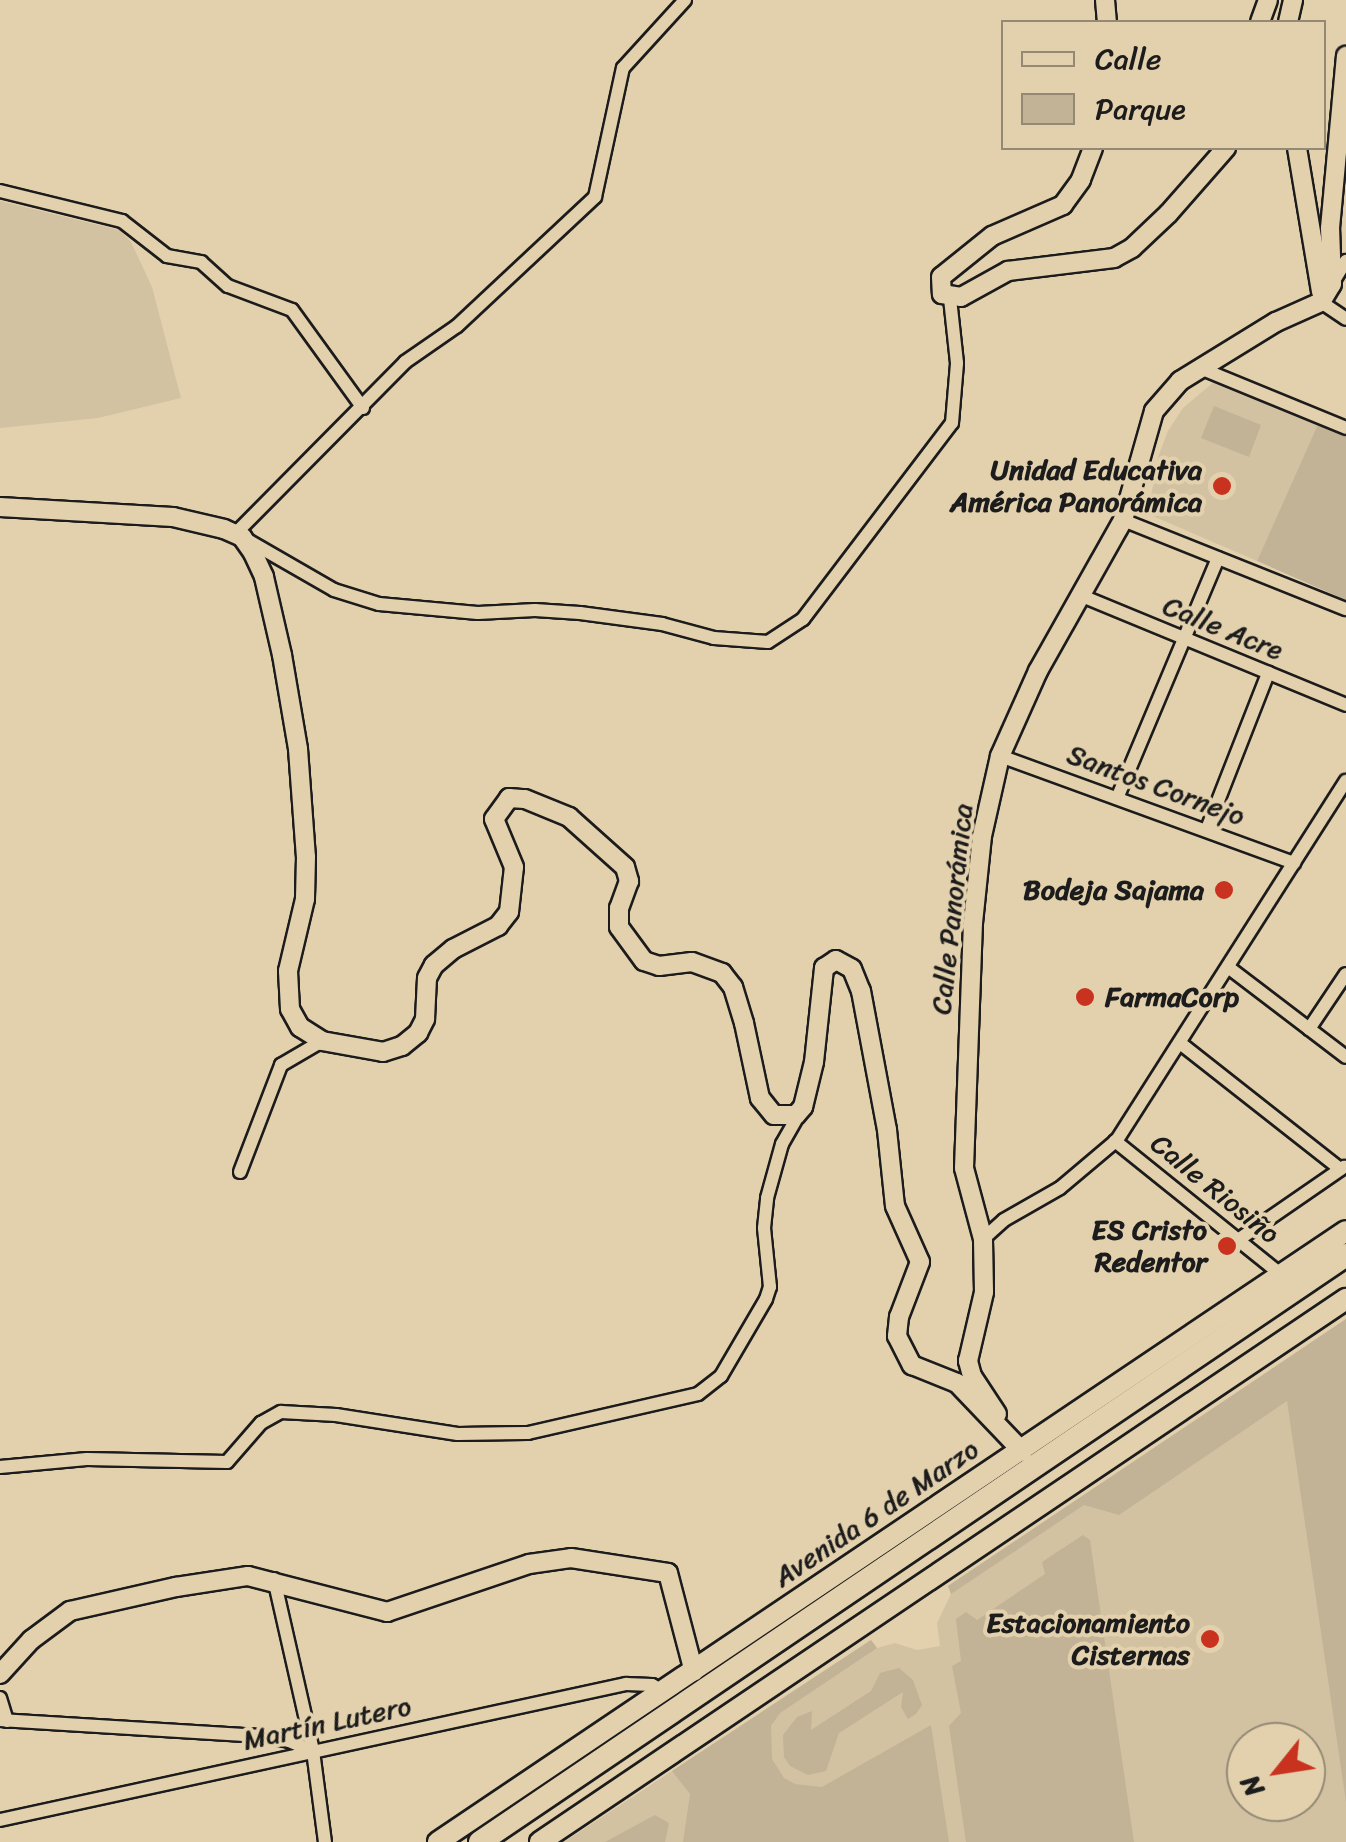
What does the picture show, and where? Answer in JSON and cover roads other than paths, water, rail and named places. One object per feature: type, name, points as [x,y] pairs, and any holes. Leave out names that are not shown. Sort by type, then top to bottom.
[{"type":"highway","name":"Avenida 6 de Marzo","points":[[480,1842],[1346,1256]]},
{"type":"highway","points":[[504,1842],[1346,1273]]},
{"type":"main road","name":"Avenida 6 de Marzo","points":[[438,1842],[1346,1232]]},
{"type":"main road","points":[[540,1842],[1346,1299]]},
{"type":"street","points":[[238,536],[405,362],[457,326],[594,197],[623,68],[685,0]]},
{"type":"street","points":[[1332,284],[1330,228],[1346,56]]},
{"type":"street","points":[[0,506],[174,517],[238,536],[334,590],[379,604],[478,613],[536,610],[580,614],[662,624],[714,638],[768,642],[802,619],[952,423],[957,363],[950,298],[938,286],[940,276],[992,236],[1063,204],[1081,180],[1092,150]]},
{"type":"street","points":[[950,298],[961,297],[1008,270],[1096,263],[1123,254],[1168,214],[1224,150]]},
{"type":"street","points":[[1297,150],[1321,302],[1346,319]]},
{"type":"street","points":[[0,191],[122,221],[168,256],[201,262],[228,286],[292,310],[362,408]]},
{"type":"street","points":[[1321,302],[1346,261]]},
{"type":"street","name":"Calle Panorámica","points":[[1022,1452],[972,1376],[968,1361],[984,1292],[983,1239],[964,1168],[967,997],[982,836],[1000,756],[1038,671],[1123,520],[1154,411],[1180,381],[1276,322],[1321,302]]},
{"type":"street","points":[[1200,368],[1346,428]]},
{"type":"street","points":[[1123,520],[1346,609]]},
{"type":"street","points":[[238,536],[264,577],[298,750],[306,857],[304,899],[288,972],[290,1009],[300,1027],[322,1041],[382,1052],[402,1046],[418,1032],[425,1019],[427,978],[434,965],[454,949],[498,926],[509,912],[514,867],[494,820],[509,798],[525,799],[569,817],[625,866],[628,881],[619,908],[619,927],[644,961],[659,966],[692,962],[722,973],[733,987],[760,1098],[774,1116],[796,1115],[803,1107]]},
{"type":"street","points":[[1118,796],[1218,558]]},
{"type":"street","name":"Calle Acre","points":[[1082,596],[1346,705]]},
{"type":"street","points":[[1207,830],[1268,674]]},
{"type":"street","name":"Santos Cornejo","points":[[1000,756],[1294,863]]},
{"type":"street","points":[[983,1239],[1004,1220],[1060,1188],[1115,1141],[1346,781]]},
{"type":"street","points":[[0,1467],[87,1460],[227,1462],[261,1423],[280,1412],[336,1415],[458,1434],[528,1433],[698,1394],[721,1376],[770,1287],[764,1228],[767,1198],[782,1144],[803,1107],[814,1062],[824,968],[836,960],[852,969],[862,991],[887,1130],[895,1206],[920,1262],[899,1317],[898,1336],[904,1353],[912,1365],[957,1384],[1022,1452]]},
{"type":"street","points":[[1228,968],[1346,1057]]},
{"type":"street","points":[[1309,1029],[1346,974]]},
{"type":"street","points":[[240,1172],[281,1065],[322,1041]]},
{"type":"street","points":[[1180,1043],[1343,1167],[1238,1240]]},
{"type":"street","name":"Calle Riosiño","points":[[1115,1141],[1283,1276]]},
{"type":"street","points":[[0,1674],[31,1640],[70,1610],[248,1576],[274,1579],[387,1612],[549,1559],[668,1573],[694,1672]]},
{"type":"street","points":[[274,1579],[313,1752],[325,1840],[309,1842]]},
{"type":"street","name":"Martín Lutero","points":[[0,1820],[626,1684],[652,1685],[664,1692]]},
{"type":"street","points":[[0,1698],[4,1720],[261,1736],[289,1740],[313,1752]]},
{"type":"place","name":"Unidad Educativa América Panorámica","points":[[1222,486]]},
{"type":"place","name":"Bodeja Sajama","points":[[1224,890]]},
{"type":"place","name":"FarmaCorp","points":[[1085,997]]},
{"type":"place","name":"ES Cristo Redentor","points":[[1227,1246]]},
{"type":"place","name":"Estacionamiento Cisternas","points":[[1210,1639]]}]
